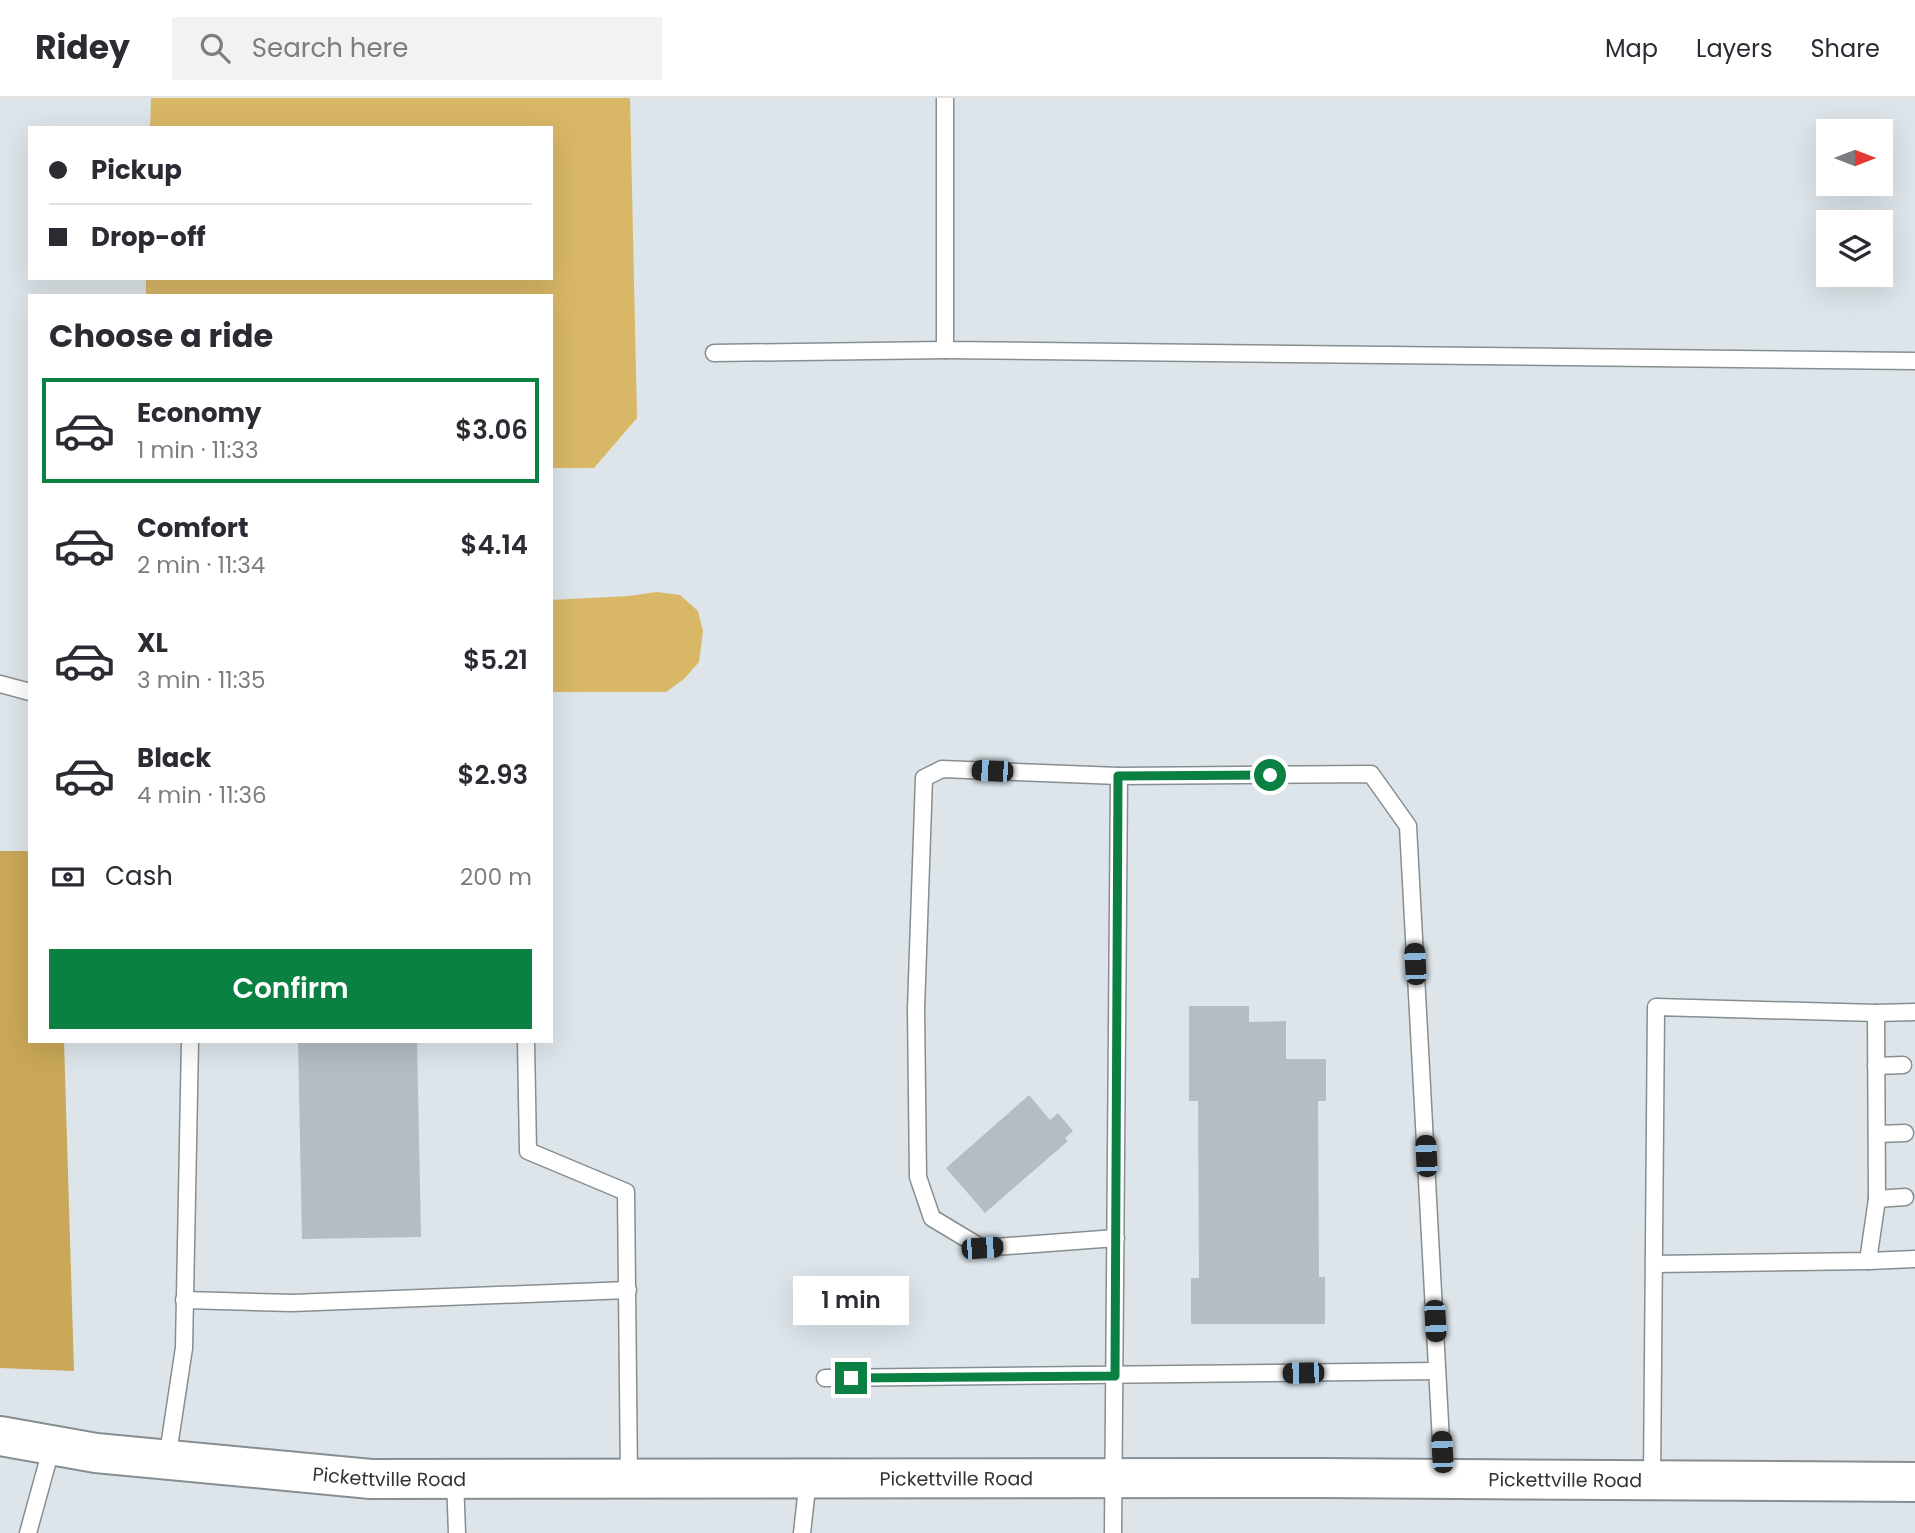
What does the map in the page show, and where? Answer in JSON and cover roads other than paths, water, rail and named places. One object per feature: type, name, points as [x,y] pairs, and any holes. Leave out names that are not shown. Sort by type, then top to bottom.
[{"type":"street","name":"Pickettville Road","points":[[0,1436],[96,1453],[371,1479],[1915,1482]]},
{"type":"lane","points":[[945,98],[945,350]]},
{"type":"lane","points":[[713,353],[945,350],[1915,362]]},
{"type":"lane","points":[[0,684],[28,691]]},
{"type":"lane","points":[[1116,1238],[982,1248],[932,1218],[918,1177],[916,1009],[924,778],[942,768],[1118,776],[1371,774],[1408,826],[1443,1479]]},
{"type":"lane","points":[[1113,1533],[1118,776]]},
{"type":"lane","points":[[1652,1480],[1656,1007],[1915,1012]]},
{"type":"lane","points":[[1868,1261],[1877,1199],[1876,1013]]},
{"type":"lane","points":[[167,1460],[184,1348],[190,1043]]},
{"type":"lane","points":[[526,1043],[528,1151],[626,1192],[629,1479]]},
{"type":"lane","points":[[1877,1066],[1903,1065]]},
{"type":"lane","points":[[1878,1134],[1905,1133]]},
{"type":"lane","points":[[1877,1199],[1905,1197]]},
{"type":"lane","points":[[1654,1264],[1915,1259]]},
{"type":"lane","points":[[184,1300],[292,1303],[628,1290]]},
{"type":"lane","points":[[825,1378],[1437,1371]]},
{"type":"lane","points":[[28,1533],[52,1446]]},
{"type":"lane","points":[[455,1479],[457,1533]]},
{"type":"lane","points":[[802,1533],[808,1479]]}]
